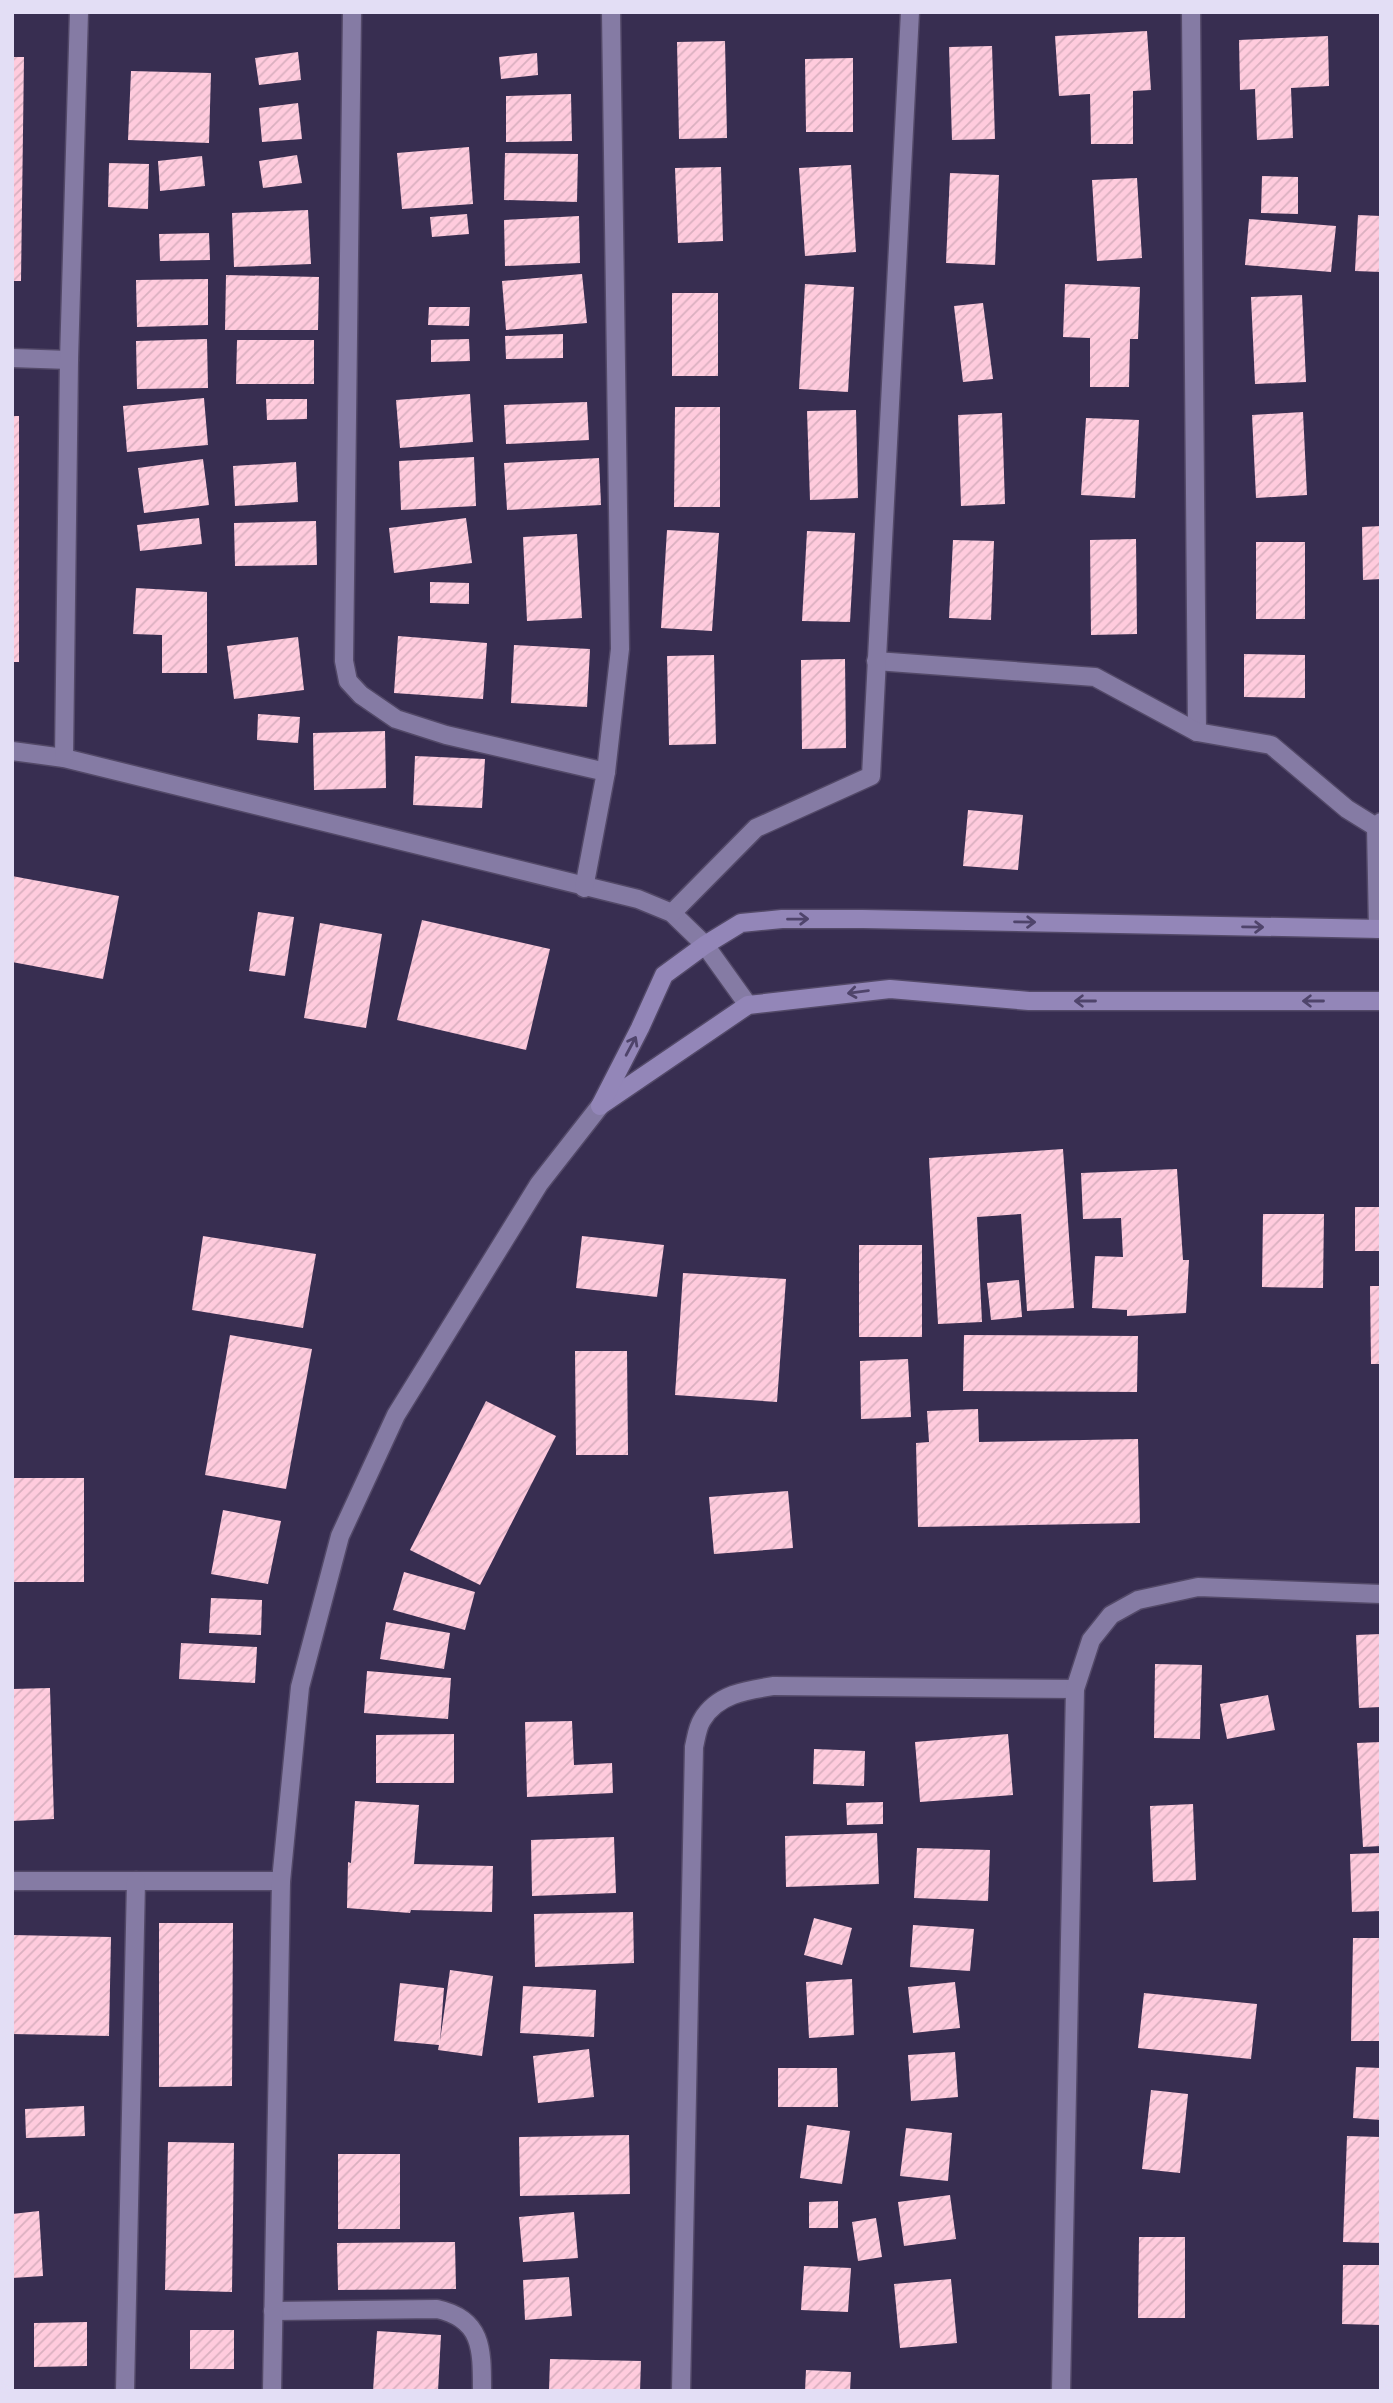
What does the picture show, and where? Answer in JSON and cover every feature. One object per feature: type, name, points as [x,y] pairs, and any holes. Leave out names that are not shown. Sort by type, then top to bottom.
[{"type":"street","points":[[64,758],[69,360],[79,12]]},
{"type":"street","points":[[352,12],[344,662],[348,681],[361,695],[396,719],[446,735],[606,772]]},
{"type":"street","points":[[584,888],[606,772],[620,649],[611,12]]},
{"type":"street","points":[[672,913],[756,828],[871,776],[910,12]]},
{"type":"street","points":[[1191,12],[1197,732]]},
{"type":"street","points":[[12,358],[69,360]]},
{"type":"street","points":[[272,2391],[281,1881],[300,1688],[340,1536],[396,1415],[540,1184],[600,1106],[664,975],[741,923],[782,919],[1379,929],[1378,825],[1347,809],[1271,745],[1197,732],[1095,677],[876,661]]},
{"type":"street","points":[[12,751],[64,758],[584,888],[638,899],[672,913],[705,945],[748,1005]]},
{"type":"street","points":[[600,1106],[748,1005],[890,989],[1030,1001],[1381,1001]]},
{"type":"street","points":[[1061,2391],[1075,1689],[1091,1640],[1111,1615],[1138,1600],[1198,1587],[1381,1594]]},
{"type":"street","points":[[681,2391],[694,1747],[701,1721],[716,1702],[743,1690],[774,1686],[1075,1689]]},
{"type":"street","points":[[12,1881],[281,1881]]},
{"type":"street","points":[[125,2391],[136,1881]]},
{"type":"street","points":[[273,2311],[437,2309],[454,2313],[470,2323],[477,2338],[482,2366],[482,2391]]},
{"type":"building","points":[[1147,31],[1151,90],[1133,91],[1133,144],[1091,144],[1090,94],[1059,96],[1055,36]]},
{"type":"building","points":[[1328,36],[1329,86],[1291,88],[1293,138],[1257,140],[1255,89],[1240,90],[1239,40]]},
{"type":"building","points":[[725,41],[727,138],[679,139],[677,42]]},
{"type":"building","points":[[992,46],[995,139],[952,140],[949,47]]},
{"type":"building","points":[[298,52],[301,80],[259,85],[255,58]]},
{"type":"building","points":[[537,53],[538,75],[501,79],[499,57]]},
{"type":"building","points":[[12,57],[24,57],[21,281],[12,281]]},
{"type":"building","points":[[853,58],[853,132],[806,132],[805,59]]},
{"type":"building","points":[[131,71],[211,73],[209,143],[128,140]]},
{"type":"building","points":[[571,94],[572,141],[506,142],[506,96]]},
{"type":"building","points":[[298,103],[302,139],[262,142],[259,108]]},
{"type":"building","points":[[469,147],[473,204],[402,209],[397,153]]},
{"type":"building","points":[[505,153],[578,154],[577,202],[504,200]]},
{"type":"building","points":[[297,155],[302,183],[263,188],[259,161]]},
{"type":"building","points":[[202,156],[205,186],[160,191],[158,161]]},
{"type":"building","points":[[109,163],[149,164],[148,209],[108,207]]},
{"type":"building","points":[[851,165],[856,252],[805,256],[799,168]]},
{"type":"building","points":[[721,167],[723,241],[678,243],[675,168]]},
{"type":"building","points":[[950,173],[999,175],[995,265],[946,263]]},
{"type":"building","points":[[1262,176],[1298,177],[1298,214],[1261,213]]},
{"type":"building","points":[[1137,178],[1142,258],[1097,261],[1092,180]]},
{"type":"building","points":[[308,210],[311,264],[234,267],[232,213]]},
{"type":"building","points":[[467,214],[469,234],[432,237],[430,217]]},
{"type":"building","points":[[1358,215],[1381,216],[1381,272],[1355,271]]},
{"type":"building","points":[[579,216],[580,263],[505,266],[504,220]]},
{"type":"building","points":[[1249,219],[1336,226],[1331,272],[1245,265]]},
{"type":"building","points":[[209,233],[210,260],[160,261],[159,234]]},
{"type":"building","points":[[582,274],[587,323],[506,330],[502,281]]},
{"type":"building","points":[[226,275],[319,277],[318,330],[225,330]]},
{"type":"building","points":[[208,279],[208,325],[137,327],[136,280]]},
{"type":"building","points":[[805,284],[854,287],[848,392],[799,389]]},
{"type":"building","points":[[1065,284],[1140,287],[1138,339],[1130,339],[1129,387],[1090,387],[1090,338],[1063,337]]},
{"type":"building","points":[[672,293],[718,293],[718,376],[672,376]]},
{"type":"building","points":[[1302,295],[1306,382],[1255,384],[1251,297]]},
{"type":"building","points":[[983,303],[993,379],[963,382],[954,306]]},
{"type":"building","points":[[429,307],[470,307],[469,326],[428,325]]},
{"type":"building","points":[[563,334],[563,358],[506,359],[505,336]]},
{"type":"building","points":[[207,339],[208,388],[137,389],[136,341]]},
{"type":"building","points":[[469,339],[470,361],[431,362],[431,340]]},
{"type":"building","points":[[237,340],[314,340],[314,384],[236,384]]},
{"type":"building","points":[[470,394],[473,442],[400,448],[396,400]]},
{"type":"building","points":[[204,398],[208,445],[127,452],[123,406]]},
{"type":"building","points":[[266,399],[307,399],[307,419],[267,420]]},
{"type":"building","points":[[587,402],[589,440],[506,444],[504,405]]},
{"type":"building","points":[[675,407],[720,407],[720,507],[674,507]]},
{"type":"building","points":[[856,410],[858,498],[810,500],[807,411]]},
{"type":"building","points":[[1303,412],[1307,495],[1256,498],[1252,415]]},
{"type":"building","points":[[1002,413],[1005,504],[961,506],[958,415]]},
{"type":"building","points":[[12,416],[19,416],[19,662],[12,662]]},
{"type":"building","points":[[1086,418],[1139,420],[1135,498],[1081,495]]},
{"type":"building","points":[[474,457],[476,506],[401,510],[399,461]]},
{"type":"building","points":[[599,458],[601,505],[507,510],[504,463]]},
{"type":"building","points":[[203,459],[209,505],[144,513],[138,468]]},
{"type":"building","points":[[296,462],[298,502],[235,506],[233,466]]},
{"type":"building","points":[[199,518],[202,544],[140,551],[137,525]]},
{"type":"building","points":[[466,518],[472,563],[394,573],[389,528]]},
{"type":"building","points":[[316,521],[317,565],[235,566],[234,523]]},
{"type":"building","points":[[1381,526],[1381,579],[1363,580],[1362,527]]},
{"type":"building","points":[[667,530],[719,533],[712,631],[661,628]]},
{"type":"building","points":[[807,531],[855,533],[850,622],[802,621]]},
{"type":"building","points":[[577,534],[582,618],[527,621],[523,537]]},
{"type":"building","points":[[1136,539],[1137,634],[1091,635],[1090,540]]},
{"type":"building","points":[[953,540],[994,541],[991,620],[949,618]]},
{"type":"building","points":[[1256,542],[1305,542],[1305,619],[1256,619]]},
{"type":"building","points":[[430,582],[469,583],[469,604],[430,603]]},
{"type":"building","points":[[136,588],[207,592],[207,673],[162,673],[162,635],[133,634]]},
{"type":"building","points":[[398,636],[487,643],[483,699],[394,693]]},
{"type":"building","points":[[298,637],[304,690],[234,699],[227,646]]},
{"type":"building","points":[[514,645],[590,649],[587,707],[511,703]]},
{"type":"building","points":[[1244,654],[1305,655],[1305,698],[1244,697]]},
{"type":"building","points":[[714,655],[716,744],[669,745],[667,656]]},
{"type":"building","points":[[845,659],[846,748],[802,749],[801,660]]},
{"type":"building","points":[[258,714],[300,717],[298,743],[257,740]]},
{"type":"building","points":[[385,731],[386,788],[314,790],[313,733]]},
{"type":"building","points":[[415,756],[485,759],[482,808],[413,805]]},
{"type":"building","points":[[968,810],[1023,815],[1018,870],[963,866]]},
{"type":"building","points":[[12,876],[119,896],[103,979],[12,962]]},
{"type":"building","points":[[258,912],[294,917],[285,976],[249,971]]},
{"type":"building","points":[[422,920],[550,949],[526,1050],[397,1020]]},
{"type":"building","points":[[320,923],[382,934],[366,1028],[304,1018]]},
{"type":"building","points":[[1063,1149],[1074,1308],[1027,1311],[1021,1214],[977,1217],[982,1322],[938,1324],[929,1158]]},
{"type":"building","points":[[1177,1169],[1183,1260],[1189,1260],[1186,1313],[1127,1316],[1127,1310],[1092,1308],[1095,1256],[1123,1257],[1121,1218],[1083,1219],[1081,1173]]},
{"type":"building","points":[[1355,1207],[1381,1207],[1381,1251],[1355,1251]]},
{"type":"building","points":[[1263,1214],[1324,1214],[1323,1288],[1262,1287]]},
{"type":"building","points":[[203,1236],[316,1254],[303,1328],[192,1310]]},
{"type":"building","points":[[582,1236],[664,1245],[657,1297],[576,1288]]},
{"type":"building","points":[[859,1245],[922,1245],[922,1337],[859,1337]]},
{"type":"building","points":[[683,1273],[786,1279],[777,1402],[675,1395]]},
{"type":"building","points":[[1019,1280],[1022,1317],[991,1320],[987,1283]]},
{"type":"building","points":[[1370,1286],[1381,1286],[1381,1364],[1371,1364]]},
{"type":"building","points":[[230,1335],[312,1349],[286,1489],[205,1475]]},
{"type":"building","points":[[964,1335],[1138,1336],[1137,1392],[963,1391]]},
{"type":"building","points":[[575,1351],[627,1351],[628,1455],[576,1455]]},
{"type":"building","points":[[908,1359],[911,1417],[861,1419],[860,1361]]},
{"type":"building","points":[[486,1401],[556,1436],[480,1585],[410,1550]]},
{"type":"building","points":[[978,1409],[979,1442],[1138,1439],[1140,1523],[918,1527],[916,1443],[929,1442],[927,1411]]},
{"type":"building","points":[[12,1478],[84,1478],[84,1582],[12,1582]]},
{"type":"building","points":[[788,1491],[793,1548],[714,1554],[709,1497]]},
{"type":"building","points":[[223,1510],[281,1521],[268,1584],[211,1574]]},
{"type":"building","points":[[404,1572],[475,1592],[465,1630],[393,1610]]},
{"type":"building","points":[[211,1598],[262,1600],[261,1635],[209,1633]]},
{"type":"building","points":[[386,1622],[450,1633],[444,1669],[380,1659]]},
{"type":"building","points":[[1381,1634],[1381,1707],[1359,1708],[1356,1635]]},
{"type":"building","points":[[181,1643],[257,1647],[255,1683],[179,1679]]},
{"type":"building","points":[[1155,1664],[1202,1665],[1200,1739],[1154,1738]]},
{"type":"building","points":[[367,1671],[451,1678],[448,1719],[364,1713]]},
{"type":"building","points":[[50,1688],[54,1819],[12,1821],[12,1689]]},
{"type":"building","points":[[1268,1695],[1275,1730],[1227,1739],[1220,1704]]},
{"type":"building","points":[[572,1721],[574,1765],[612,1763],[613,1793],[527,1797],[525,1722]]},
{"type":"building","points":[[454,1734],[454,1783],[376,1783],[376,1735]]},
{"type":"building","points":[[1008,1734],[1013,1795],[920,1802],[915,1742]]},
{"type":"building","points":[[1381,1742],[1381,1846],[1363,1847],[1357,1743]]},
{"type":"building","points":[[814,1749],[865,1751],[864,1786],[813,1784]]},
{"type":"building","points":[[355,1801],[419,1805],[414,1864],[493,1866],[492,1912],[411,1910],[410,1913],[347,1908],[348,1862],[351,1863]]},
{"type":"building","points":[[883,1802],[883,1824],[847,1825],[846,1803]]},
{"type":"building","points":[[1193,1804],[1196,1880],[1153,1882],[1150,1806]]},
{"type":"building","points":[[877,1833],[879,1884],[786,1887],[785,1836]]},
{"type":"building","points":[[614,1837],[616,1893],[532,1896],[531,1840]]},
{"type":"building","points":[[917,1848],[990,1850],[988,1901],[914,1898]]},
{"type":"building","points":[[1381,1853],[1381,1911],[1352,1912],[1350,1854]]},
{"type":"building","points":[[633,1912],[634,1963],[535,1967],[534,1914]]},
{"type":"building","points":[[814,1918],[852,1928],[842,1965],[804,1955]]},
{"type":"building","points":[[159,1923],[233,1923],[232,2086],[159,2087]]},
{"type":"building","points":[[913,1925],[974,1929],[970,1971],[910,1967]]},
{"type":"building","points":[[12,1935],[111,1937],[109,2036],[12,2034]]},
{"type":"building","points":[[1353,1938],[1381,1938],[1381,2041],[1351,2041]]},
{"type":"building","points":[[450,1970],[493,1976],[482,2056],[438,2050],[439,2045],[394,2041],[400,1983],[444,1988],[440,2041]]},
{"type":"building","points":[[852,1979],[854,2035],[809,2038],[806,1982]]},
{"type":"building","points":[[955,1982],[960,2028],[913,2033],[908,1987]]},
{"type":"building","points":[[523,1986],[596,1990],[594,2037],[520,2033]]},
{"type":"building","points":[[1144,1993],[1257,2004],[1251,2059],[1138,2048]]},
{"type":"building","points":[[589,2049],[594,2097],[538,2103],[533,2056]]},
{"type":"building","points":[[955,2052],[958,2097],[911,2101],[908,2055]]},
{"type":"building","points":[[1356,2067],[1381,2068],[1381,2120],[1353,2118]]},
{"type":"building","points":[[778,2068],[837,2068],[838,2107],[778,2107]]},
{"type":"building","points":[[1151,2090],[1188,2094],[1180,2173],[1142,2169]]},
{"type":"building","points":[[84,2106],[85,2136],[26,2138],[25,2109]]},
{"type":"building","points":[[807,2125],[850,2131],[842,2184],[800,2178]]},
{"type":"building","points":[[906,2128],[952,2133],[948,2181],[900,2176]]},
{"type":"building","points":[[629,2135],[630,2194],[520,2196],[519,2137]]},
{"type":"building","points":[[1347,2136],[1381,2137],[1381,2243],[1343,2242]]},
{"type":"building","points":[[168,2142],[234,2143],[232,2292],[165,2290]]},
{"type":"building","points":[[338,2154],[400,2154],[400,2229],[338,2229]]},
{"type":"building","points":[[950,2195],[956,2239],[904,2246],[898,2202]]},
{"type":"building","points":[[838,2201],[838,2228],[809,2228],[809,2202]]},
{"type":"building","points":[[39,2211],[43,2276],[12,2278],[12,2214]]},
{"type":"building","points":[[574,2212],[578,2258],[523,2262],[519,2217]]},
{"type":"building","points":[[876,2218],[882,2257],[858,2261],[852,2222]]},
{"type":"building","points":[[1139,2237],[1185,2237],[1185,2318],[1138,2318]]},
{"type":"building","points":[[455,2242],[456,2289],[338,2290],[337,2243]]},
{"type":"building","points":[[1343,2265],[1381,2265],[1381,2325],[1342,2324]]},
{"type":"building","points":[[804,2266],[851,2268],[848,2312],[801,2310]]},
{"type":"building","points":[[569,2277],[572,2316],[525,2320],[523,2280]]},
{"type":"building","points":[[951,2279],[957,2343],[900,2348],[894,2284]]},
{"type":"building","points":[[87,2322],[87,2366],[34,2367],[34,2323]]},
{"type":"building","points":[[190,2330],[234,2330],[234,2369],[190,2369]]},
{"type":"building","points":[[377,2331],[441,2335],[438,2391],[373,2391]]},
{"type":"building","points":[[550,2359],[641,2361],[640,2391],[549,2391]]},
{"type":"building","points":[[806,2370],[851,2372],[850,2391],[805,2391]]}]
